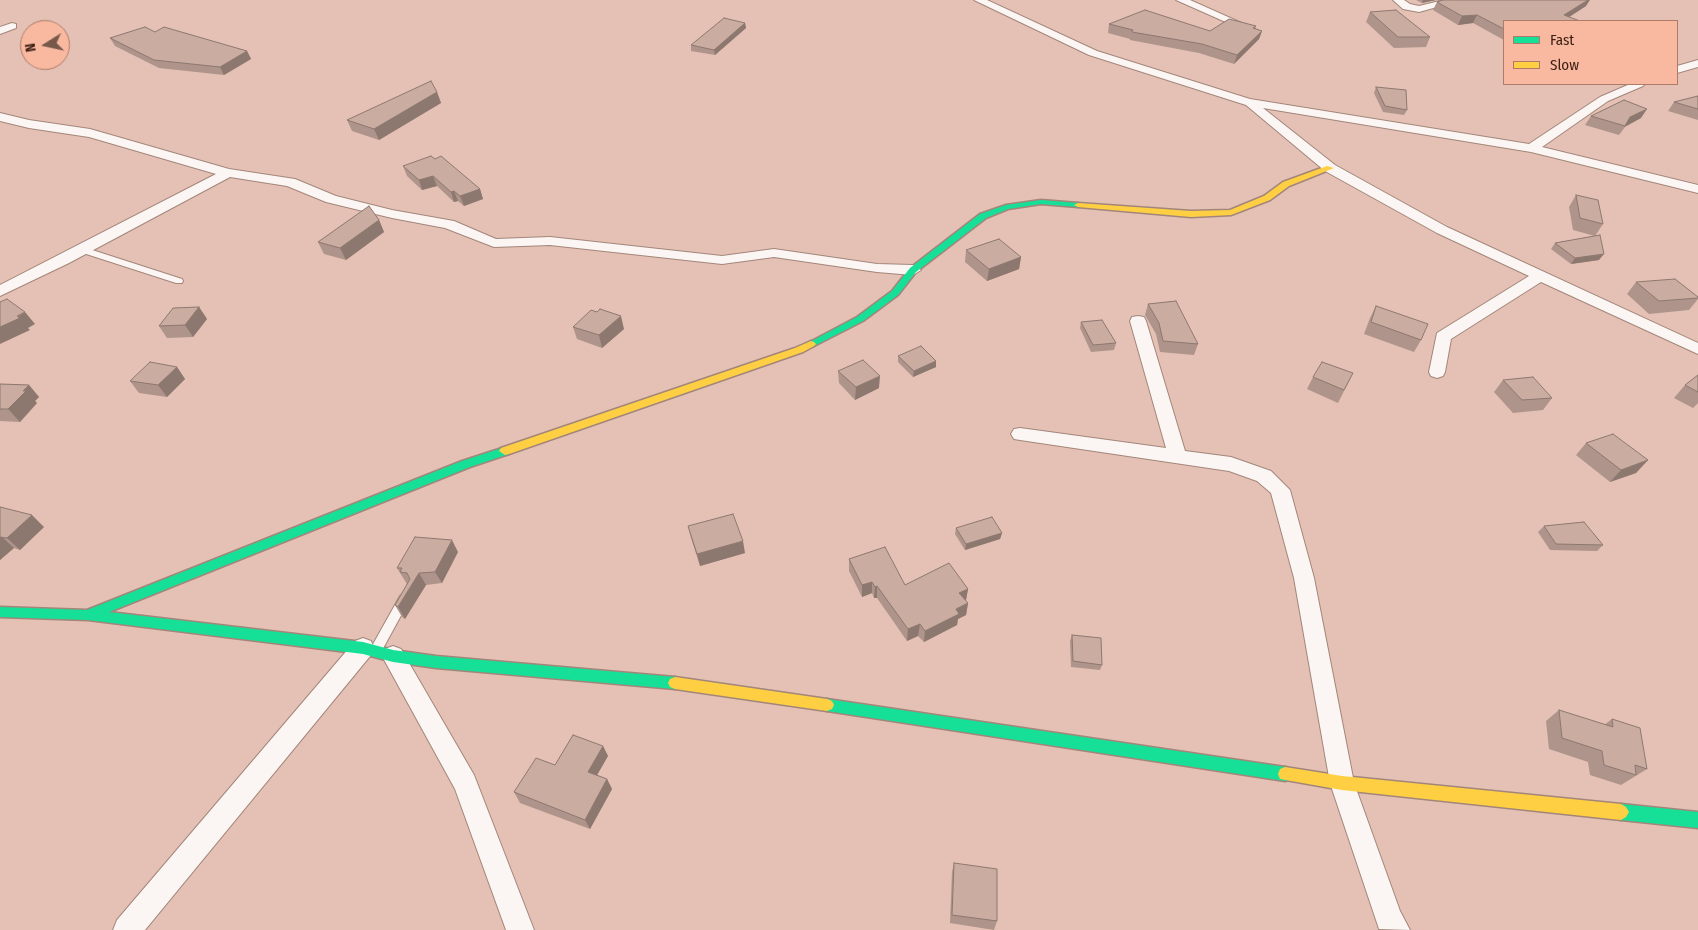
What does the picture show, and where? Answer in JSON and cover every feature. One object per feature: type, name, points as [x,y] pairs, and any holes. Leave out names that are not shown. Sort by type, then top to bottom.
[{"type":"street","points":[[979,0],[1093,53],[1248,102],[1531,148],[1599,162],[1698,189]]},
{"type":"street","points":[[1181,0],[1250,29]]},
{"type":"street","points":[[1398,0],[1407,7],[1418,9],[1457,0]]},
{"type":"street","points":[[0,31],[12,26]]},
{"type":"street","points":[[1678,70],[1698,63]]},
{"type":"street","points":[[1531,148],[1604,99],[1637,85]]},
{"type":"street","points":[[1248,102],[1330,168],[1442,230],[1541,274],[1698,349]]},
{"type":"street","points":[[0,117],[29,124],[90,133],[228,173],[290,182],[331,199],[392,214],[449,224],[494,243],[550,241],[722,260],[774,253],[877,268],[913,270]]},
{"type":"street","points":[[88,615],[466,464],[799,350],[860,318],[901,287],[913,270],[983,216],[1006,207],[1041,202],[1147,212],[1192,214],[1231,212],[1267,198],[1286,184],[1330,168]]},
{"type":"street","points":[[0,291],[83,250],[228,173]]},
{"type":"street","points":[[1437,372],[1443,337],[1541,274]]},
{"type":"street","points":[[1138,321],[1178,458]]},
{"type":"street","points":[[1020,434],[1178,458],[1231,464],[1264,476],[1280,490],[1304,578],[1342,783],[1389,919],[1396,930]]},
{"type":"street","points":[[0,612],[88,615],[377,651],[436,662],[685,684],[1342,783],[1698,820]]},
{"type":"street","points":[[127,930],[377,651]]},
{"type":"street","points":[[377,651],[465,783],[520,930]]},
{"type":"lane","points":[[83,250],[180,281]]},
{"type":"lane","points":[[377,651],[409,590]]},
{"type":"building","points":[[1443,0],[1588,0],[1564,15],[1577,20],[1503,20],[1503,28],[1477,15],[1462,16],[1437,2]]},
{"type":"building","points":[[1145,10],[1210,31],[1229,19],[1256,26],[1253,28],[1262,31],[1237,55],[1202,44],[1132,32],[1133,30],[1109,24]]},
{"type":"building","points":[[1396,10],[1430,37],[1398,37],[1370,12]]},
{"type":"building","points":[[724,18],[745,23],[714,50],[691,45]]},
{"type":"building","points":[[145,27],[155,32],[164,27],[247,51],[220,67],[154,60],[110,38]]},
{"type":"building","points":[[431,81],[437,92],[374,129],[347,120]]},
{"type":"building","points":[[1376,87],[1406,90],[1407,110],[1385,106]]},
{"type":"building","points":[[1698,96],[1698,109],[1674,102]]},
{"type":"building","points":[[1624,100],[1647,109],[1630,117],[1625,126],[1591,116]]},
{"type":"building","points":[[431,156],[435,159],[441,156],[480,189],[460,196],[454,191],[451,192],[433,176],[419,180],[403,166]]},
{"type":"building","points":[[1576,195],[1598,200],[1603,224],[1580,218]]},
{"type":"building","points":[[369,206],[379,220],[340,248],[318,242]]},
{"type":"building","points":[[1600,235],[1604,254],[1575,258],[1555,243]]},
{"type":"building","points":[[999,239],[1021,257],[989,269],[966,250]]},
{"type":"building","points":[[1675,279],[1698,298],[1659,301],[1636,282]]},
{"type":"building","points":[[7,299],[25,312],[17,316],[20,318],[0,327],[0,302]]},
{"type":"building","points":[[1176,301],[1198,344],[1163,341],[1159,323],[1148,304]]},
{"type":"building","points":[[1376,306],[1428,324],[1421,340],[1371,322]]},
{"type":"building","points":[[199,307],[185,325],[159,326],[173,308]]},
{"type":"building","points":[[600,309],[621,316],[599,335],[573,327],[591,310],[597,312]]},
{"type":"building","points":[[1102,320],[1116,343],[1093,345],[1081,322]]},
{"type":"building","points":[[921,346],[936,361],[914,371],[898,356]]},
{"type":"building","points":[[863,360],[880,376],[856,387],[838,371]]},
{"type":"building","points":[[150,362],[177,367],[158,385],[130,381]]},
{"type":"building","points":[[1322,362],[1353,373],[1344,390],[1313,377]]},
{"type":"building","points":[[1698,375],[1698,392],[1685,385]]},
{"type":"building","points":[[1533,377],[1552,398],[1522,400],[1503,380]]},
{"type":"building","points":[[0,384],[29,385],[23,391],[26,391],[8,409],[0,409]]},
{"type":"building","points":[[1613,434],[1648,460],[1621,470],[1586,443]]},
{"type":"building","points":[[0,507],[32,515],[7,538],[0,537]]},
{"type":"building","points":[[733,514],[743,541],[697,554],[688,526]]},
{"type":"building","points":[[992,517],[1002,533],[966,544],[956,528]]},
{"type":"building","points":[[1584,522],[1603,545],[1556,544],[1544,526]]},
{"type":"building","points":[[415,537],[452,540],[435,572],[419,573],[398,607],[395,605],[410,579],[407,573],[400,572],[402,568],[397,568]]},
{"type":"building","points":[[885,547],[905,585],[949,563],[968,589],[959,593],[968,603],[956,609],[959,614],[925,631],[920,624],[908,629],[877,586],[875,587],[872,582],[862,585],[849,559]]},
{"type":"building","points":[[1072,635],[1101,638],[1102,665],[1073,661]]},
{"type":"building","points":[[1559,710],[1613,727],[1612,719],[1640,728],[1647,769],[1635,765],[1636,775],[1604,765],[1602,751],[1562,738]]},
{"type":"building","points":[[573,735],[603,746],[588,772],[607,779],[585,820],[514,792],[536,758],[555,765]]},
{"type":"building","points":[[954,863],[997,869],[997,921],[952,915]]},
{"type":"traffic: fast","points":[[811,344],[860,319],[895,293],[913,270],[983,216],[1006,207],[1041,202],[1078,205]]},
{"type":"traffic: fast","points":[[92,613],[466,464],[505,451]]},
{"type":"traffic: fast","points":[[0,612],[88,615],[363,648],[393,656],[436,662],[675,683]]},
{"type":"traffic: fast","points":[[827,705],[1285,774]]},
{"type":"traffic: fast","points":[[1621,812],[1698,820]]},
{"type":"traffic: slow","points":[[1078,205],[1191,214],[1231,212],[1267,198],[1286,184],[1330,168]]},
{"type":"traffic: slow","points":[[505,451],[799,350],[811,344]]},
{"type":"traffic: slow","points":[[675,683],[827,705]]},
{"type":"traffic: slow","points":[[1285,774],[1342,783],[1621,812]]}]
